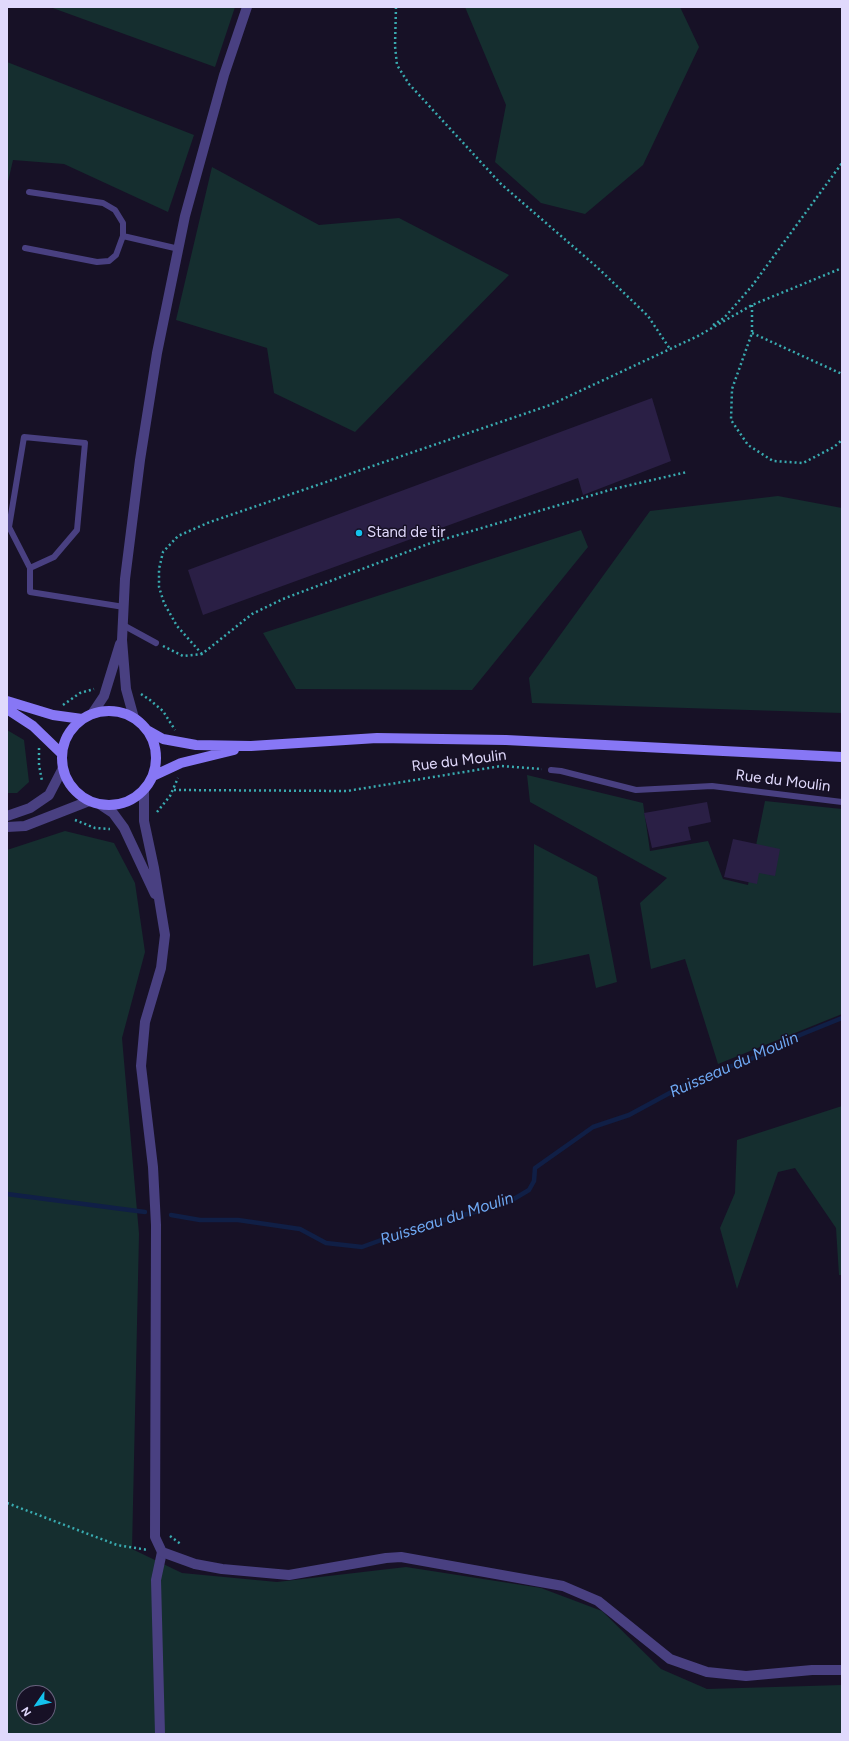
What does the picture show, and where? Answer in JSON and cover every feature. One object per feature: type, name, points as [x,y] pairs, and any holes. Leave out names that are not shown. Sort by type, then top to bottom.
[{"type":"main road","points":[[7,701],[53,715],[82,720]]},
{"type":"main road","points":[[7,709],[33,726],[62,754]]},
{"type":"main road","points":[[147,730],[154,744],[157,760],[153,776],[144,790],[134,799],[121,804],[101,805],[89,801],[70,785],[63,768],[62,754],[70,732],[82,720],[92,714],[114,711],[134,718],[147,730],[163,739],[196,745],[251,746],[376,738],[506,740],[842,756]]},
{"type":"main road","points":[[153,776],[165,769],[185,761],[251,746]]},
{"type":"street","points":[[134,718],[126,689],[122,640],[125,579],[140,460],[157,353],[185,216],[224,75],[248,7]]},
{"type":"street","points":[[92,714],[104,696],[122,640]]},
{"type":"street","points":[[7,816],[30,808],[49,795],[63,768]]},
{"type":"street","points":[[144,790],[144,821],[161,906],[165,936],[161,968],[145,1022],[141,1066],[153,1167],[156,1225],[155,1537],[162,1552],[156,1580],[160,1734]]},
{"type":"street","points":[[7,827],[25,826],[89,801]]},
{"type":"street","points":[[101,805],[113,813],[129,836],[161,906]]},
{"type":"street","points":[[162,1552],[195,1564],[222,1569],[289,1575],[386,1558],[409,1559],[563,1586],[598,1601],[670,1659],[707,1672],[746,1676],[812,1670],[842,1670]]},
{"type":"lane","points":[[25,248],[97,262],[109,261],[116,255],[124,236],[123,223],[115,210],[103,204],[29,192]]},
{"type":"lane","points":[[124,236],[179,249]]},
{"type":"lane","points":[[30,568],[54,557],[76,530],[85,443],[24,437],[9,527],[30,568],[30,592],[124,607]]},
{"type":"lane","points":[[123,625],[156,642]]},
{"type":"lane","name":"Rue du Moulin","points":[[551,770],[561,771],[636,790],[712,786],[842,802]]},
{"type":"path","points":[[396,7],[395,46],[397,65],[409,84],[501,184],[598,268],[648,316],[670,349]]},
{"type":"path","points":[[698,336],[724,318],[752,286],[842,163]]},
{"type":"path","points":[[202,654],[177,626],[164,603],[160,587],[159,569],[163,552],[178,536],[210,522],[550,405],[698,336],[752,305],[842,268]]},
{"type":"path","points":[[752,305],[752,333],[732,389],[731,420],[748,445],[773,461],[803,463],[834,447],[842,440]]},
{"type":"path","points":[[752,333],[842,374]]},
{"type":"path","points":[[156,642],[182,656],[202,654],[252,614],[283,599],[428,544],[613,489],[687,472]]},
{"type":"path","points":[[59,709],[80,693],[95,689]]},
{"type":"path","points":[[139,693],[163,711],[170,719],[177,734]]},
{"type":"path","points":[[40,745],[39,766],[44,787]]},
{"type":"path","name":"Rue du Moulin","points":[[174,790],[347,791],[501,766],[551,770]]},
{"type":"path","points":[[156,813],[174,790],[179,772]]},
{"type":"path","points":[[73,819],[95,828],[114,829]]},
{"type":"path","points":[[7,1503],[116,1545],[162,1552]]},
{"type":"path","points":[[168,1531],[170,1537],[186,1548]]},
{"type":"green space","points":[[50,7],[235,7],[215,67]]},
{"type":"green space","points":[[465,7],[680,7],[699,47],[643,165],[585,214],[541,203],[495,162],[506,105]]},
{"type":"green space","points":[[7,62],[194,135],[168,212],[64,164],[13,160],[7,186]]},
{"type":"green space","points":[[212,167],[319,225],[399,218],[509,275],[355,432],[274,393],[267,348],[176,320]]},
{"type":"green space","points":[[778,496],[842,508],[842,713],[532,703],[529,678],[650,511]]},
{"type":"green space","points":[[581,530],[588,547],[472,690],[296,689],[263,633]]},
{"type":"green space","points":[[7,730],[24,740],[29,782],[17,793],[7,793]]},
{"type":"green space","points":[[527,775],[643,803],[650,851],[708,841],[723,879],[748,885],[765,801],[842,809],[842,1014],[718,1064],[685,959],[651,969],[640,903],[667,878],[530,802]]},
{"type":"green space","points":[[65,831],[114,843],[135,883],[145,952],[122,1038],[139,1234],[132,1549],[182,1573],[277,1582],[406,1567],[541,1588],[602,1611],[661,1669],[707,1689],[842,1685],[842,1734],[7,1734],[7,850]]},
{"type":"green space","points":[[534,844],[597,877],[617,982],[596,988],[589,954],[533,966]]},
{"type":"green space","points":[[842,1106],[842,1275],[839,1275],[836,1228],[795,1168],[778,1172],[737,1289],[720,1228],[735,1193],[737,1140]]},
{"type":"building","name":"Stand de tir","points":[[652,398],[671,461],[583,495],[578,478],[203,615],[188,570]]},
{"type":"building","points":[[707,802],[711,822],[688,827],[691,840],[652,848],[644,813]]},
{"type":"building","points":[[733,839],[780,849],[775,876],[759,873],[757,884],[724,877]]},
{"type":"waterway","name":"Ruisseau du Moulin","points":[[171,1215],[200,1220],[238,1220],[300,1229],[326,1243],[362,1247],[425,1224],[507,1203],[529,1190],[534,1181],[535,1168],[593,1127],[629,1115],[690,1082],[761,1055],[800,1035],[842,1018]]},
{"type":"waterway","name":"Ruisseau du Moulin","points":[[7,1194],[145,1212]]},
{"type":"place","name":"Stand de tir","points":[[359,533]]}]
